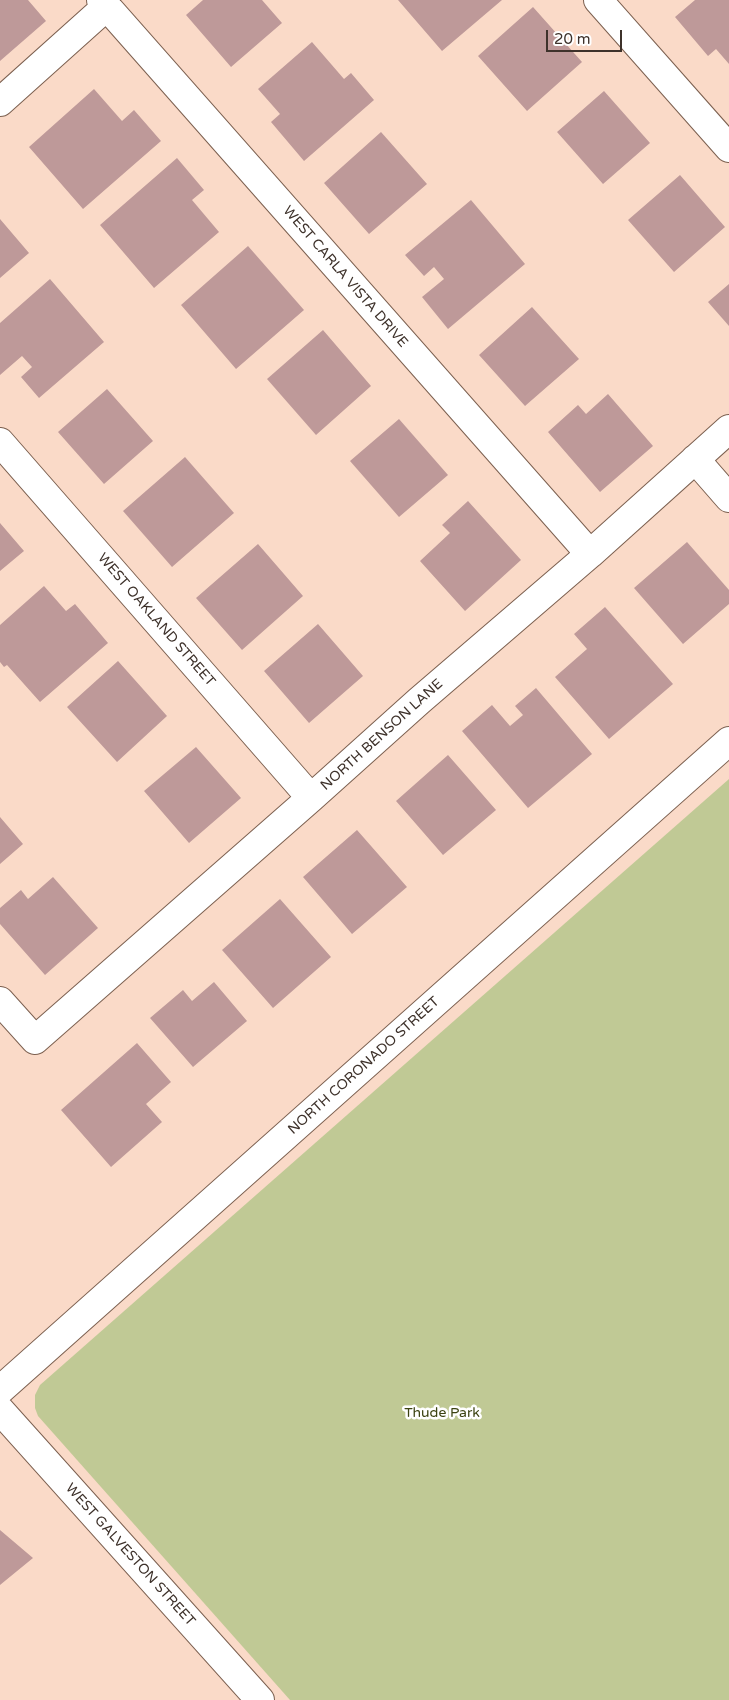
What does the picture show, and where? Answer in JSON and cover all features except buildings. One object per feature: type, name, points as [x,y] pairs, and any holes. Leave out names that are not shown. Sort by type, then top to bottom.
[{"type":"street","points":[[598,0],[729,148]]},
{"type":"street","points":[[0,102],[104,3]]},
{"type":"street","name":"WEST CARLA VISTA DRIVE","points":[[104,3],[590,554]]},
{"type":"street","name":"NORTH BENSON LANE","points":[[0,1001],[35,1040],[590,554],[729,429]]},
{"type":"street","name":"WEST OAKLAND STREET","points":[[0,442],[311,798]]},
{"type":"street","points":[[695,459],[729,498]]},
{"type":"street","name":"NORTH CORONADO STREET","points":[[0,1390],[729,741]]},
{"type":"street","name":"WEST GALVESTON STREET","points":[[0,1410],[260,1700]]},
{"type":"green space","name":"Thude Park","points":[[729,779],[729,1700],[290,1700],[38,1416],[35,1408],[35,1395],[40,1385]]}]
